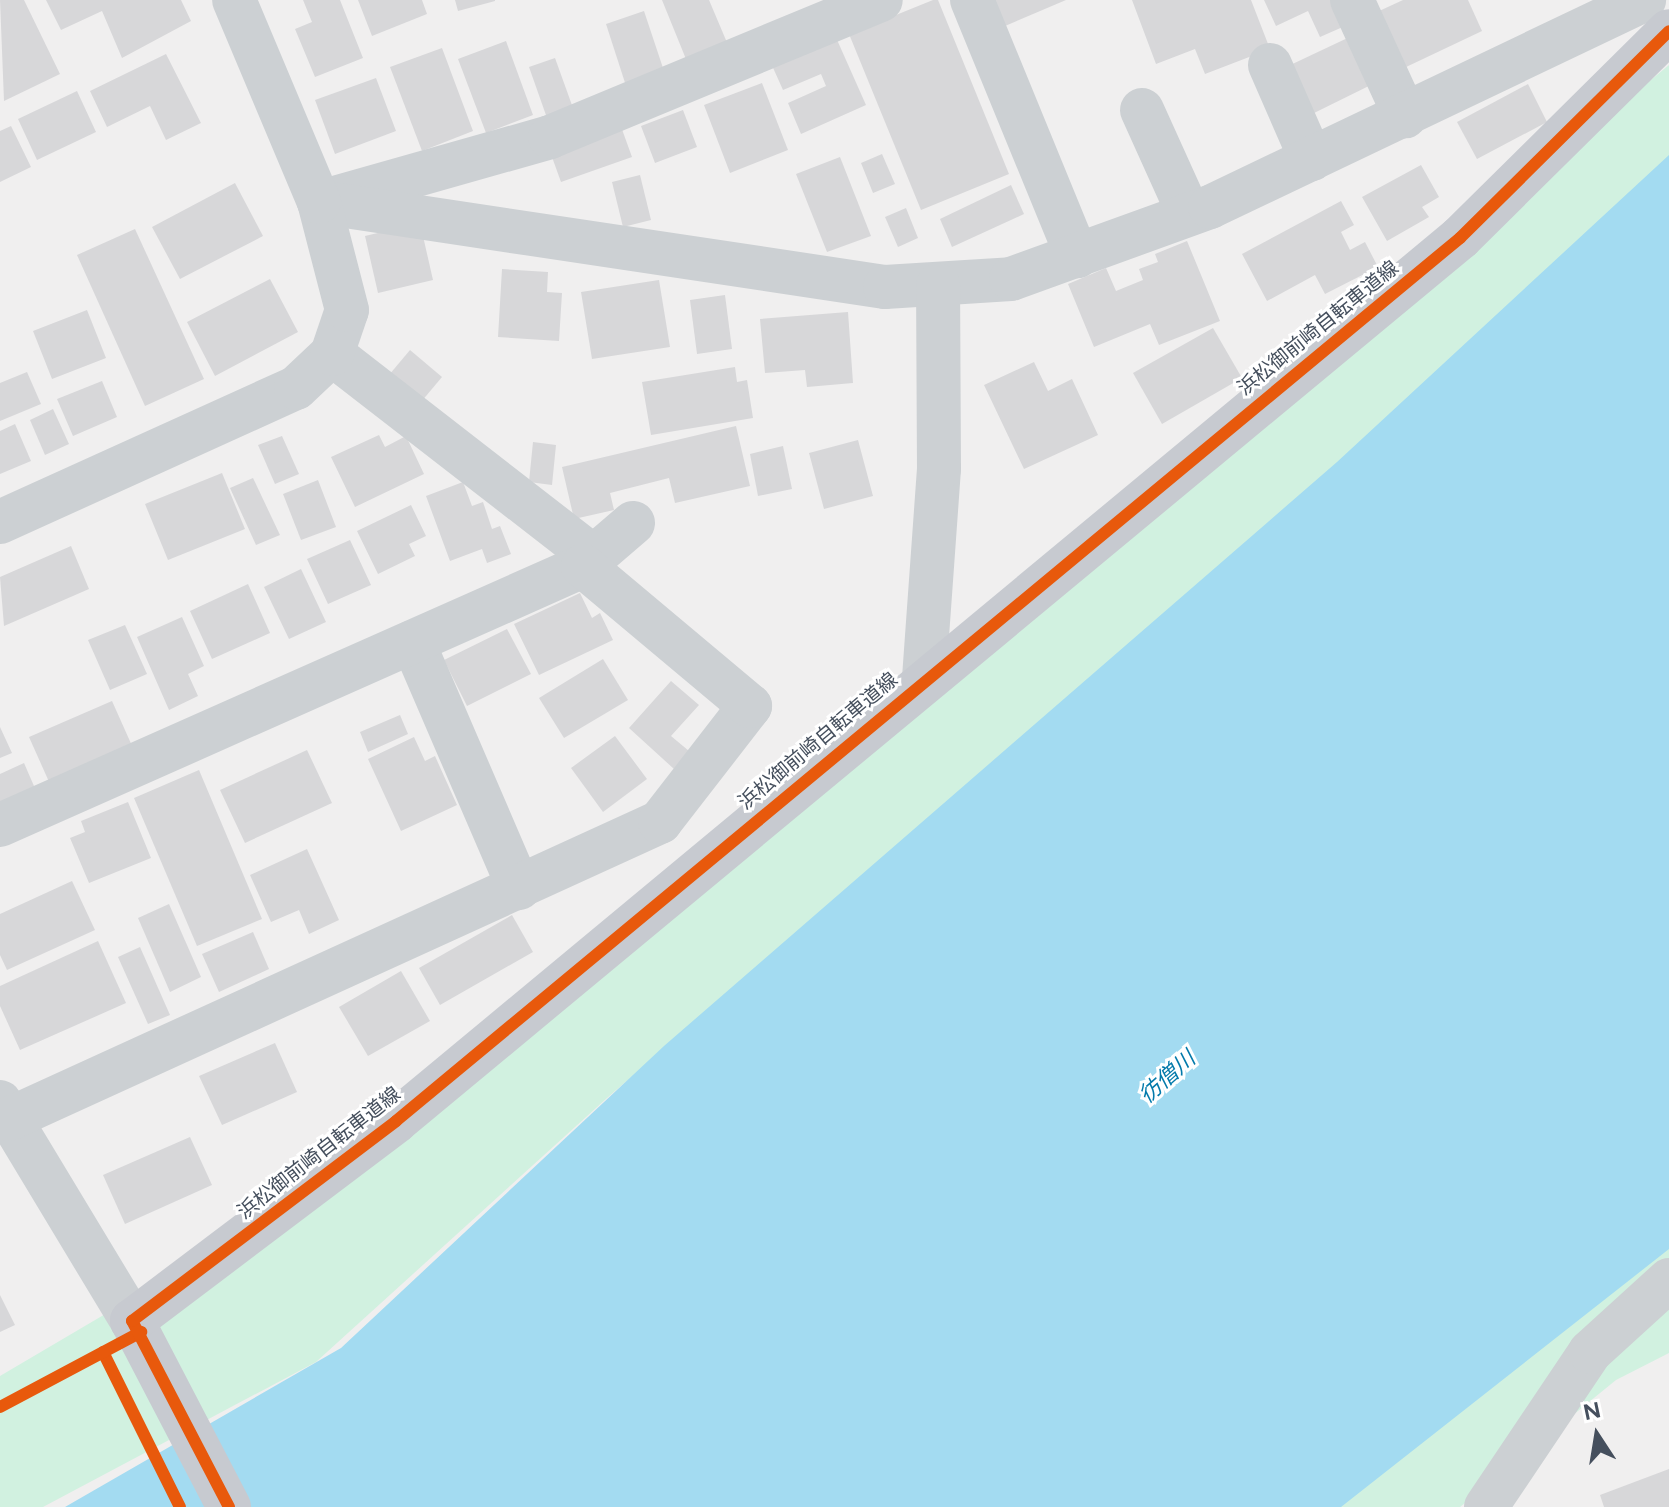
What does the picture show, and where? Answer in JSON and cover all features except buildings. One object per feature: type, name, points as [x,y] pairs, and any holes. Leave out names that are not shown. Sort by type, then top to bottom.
[{"type":"main road","name":"浜松御前崎自転車道線","points":[[136,1327],[396,1121],[924,678],[1460,238],[1669,31]]},
{"type":"main road","points":[[136,1327],[229,1507]]},
{"type":"street","points":[[0,522],[296,388],[332,354],[347,310],[319,202],[234,0]]},
{"type":"street","points":[[319,202],[550,137],[881,0]]},
{"type":"street","points":[[972,0],[1077,256]]},
{"type":"street","points":[[1352,0],[1405,116]]},
{"type":"street","points":[[319,202],[885,287],[1011,279],[1189,214],[1405,116],[1638,1]]},
{"type":"street","points":[[1270,65],[1311,159]]},
{"type":"street","points":[[1142,110],[1189,214]]},
{"type":"street","points":[[924,678],[939,469],[938,285]]},
{"type":"street","points":[[136,1327],[5,1111],[519,888],[660,822],[750,706],[589,562],[332,354]]},
{"type":"street","points":[[0,825],[589,562],[633,523]]},
{"type":"street","points":[[413,642],[519,888]]},
{"type":"street","points":[[1486,1507],[1590,1352],[1669,1280]]},
{"type":"green space","points":[[1669,65],[1669,178],[607,1098],[316,1362],[43,1507],[0,1507],[0,1376],[270,1217]]},
{"type":"green space","points":[[1669,1240],[1669,1353],[1616,1380],[1460,1507],[1290,1507]]},
{"type":"water","name":"彷僧川","points":[[1669,155],[1669,1249],[1341,1507],[65,1507],[341,1348],[664,1046],[1337,462]]},
{"type":"cycle path","points":[[229,1507],[132,1321],[396,1121],[1460,238],[1669,31]]},
{"type":"cycle path","points":[[0,1407],[141,1332]]},
{"type":"cycle path","points":[[103,1352],[180,1507]]}]
